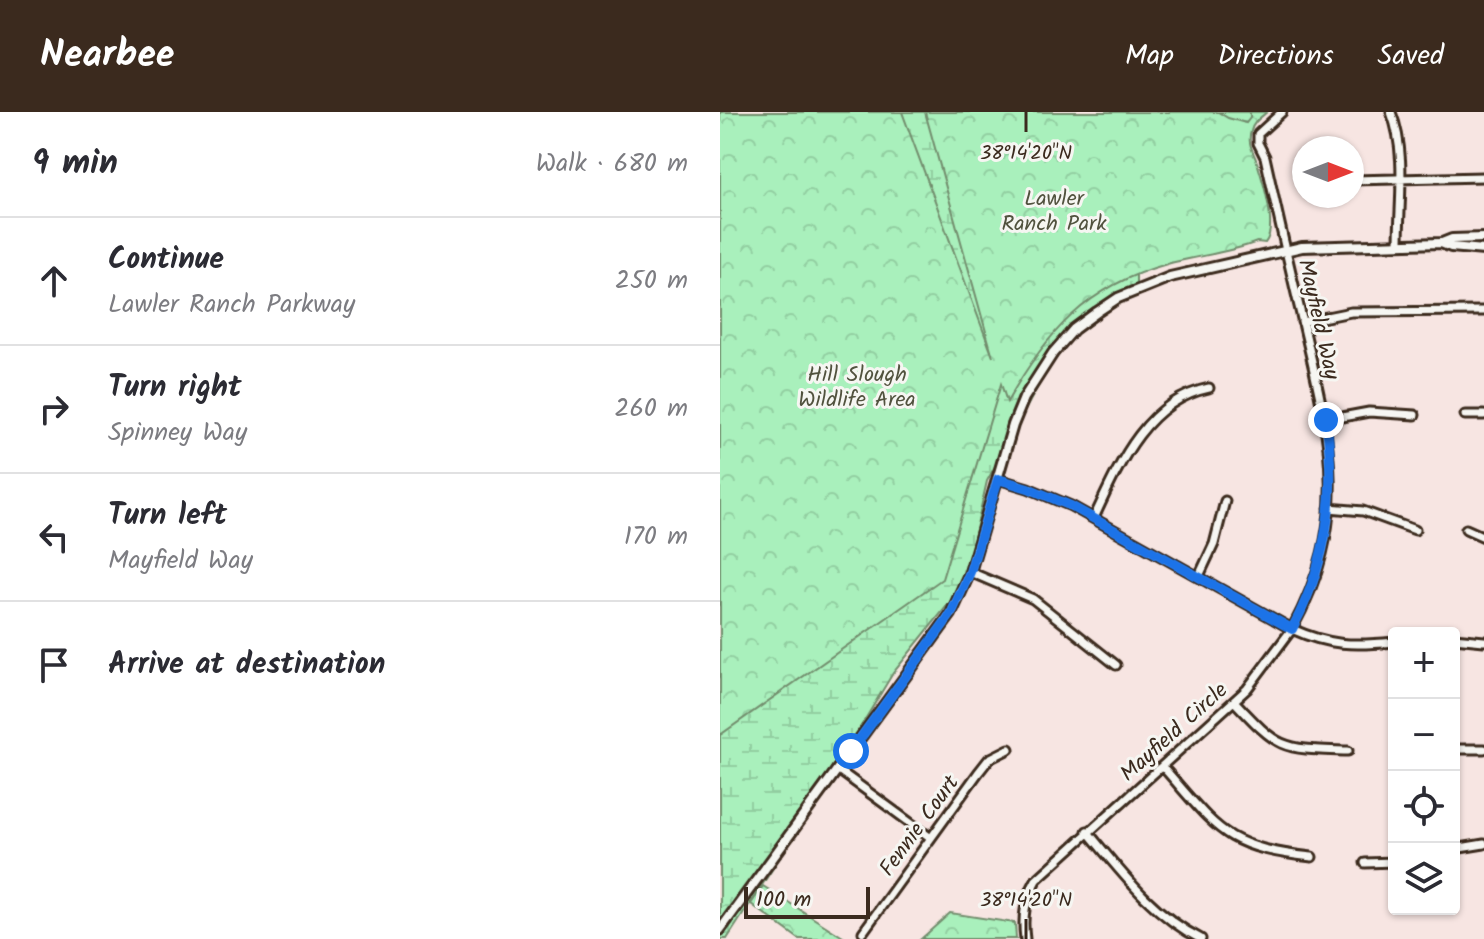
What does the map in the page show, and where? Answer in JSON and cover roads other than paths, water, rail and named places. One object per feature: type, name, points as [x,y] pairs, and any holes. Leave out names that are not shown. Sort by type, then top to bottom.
[{"type":"street","name":"Mayfield Way","points":[[1282,112],[1258,134],[1326,420],[1331,466],[1329,508],[1318,568],[1292,629]]},
{"type":"street","points":[[1391,112],[1398,140],[1399,244]]},
{"type":"street","points":[[1364,180],[1484,177]]},
{"type":"street","points":[[1441,243],[1452,239],[1484,238]]},
{"type":"street","points":[[720,930],[951,614],[970,572],[1013,425],[1024,398],[1037,374],[1074,329],[1118,298],[1157,281],[1286,251],[1315,246],[1441,243],[1484,250]]},
{"type":"street","points":[[1302,322],[1351,312],[1484,311]]},
{"type":"street","points":[[1094,518],[1149,421],[1178,397],[1209,388]]},
{"type":"street","points":[[1326,420],[1369,412],[1415,415]]},
{"type":"street","points":[[1465,415],[1484,415]]},
{"type":"street","points":[[998,479],[1048,495],[1094,518],[1308,636],[1343,645],[1388,642]]},
{"type":"street","points":[[1199,576],[1214,544],[1225,501]]},
{"type":"street","points":[[1329,508],[1363,511],[1415,530]]},
{"type":"street","points":[[1466,529],[1484,537]]},
{"type":"street","points":[[970,572],[1033,599],[1116,665]]},
{"type":"street","name":"Mayfield Circle","points":[[1025,939],[1024,906],[1036,880],[1234,701],[1264,668],[1292,629]]},
{"type":"street","points":[[1460,639],[1484,641]]},
{"type":"street","points":[[1234,701],[1275,742],[1309,751],[1348,751]]},
{"type":"street","name":"Fennie Court","points":[[863,932],[989,759],[1009,749]]},
{"type":"street","points":[[1460,749],[1484,749]]},
{"type":"street","points":[[1162,766],[1217,829],[1233,839],[1263,850],[1312,857]]},
{"type":"street","points":[[837,769],[931,838]]},
{"type":"street","points":[[1087,831],[1146,899],[1179,927],[1201,939]]},
{"type":"street","points":[[1460,848],[1484,844]]},
{"type":"street","points":[[1365,863],[1388,862]]},
{"type":"park label","name":"Lawler Ranch Park","points":[[1054,210]]},
{"type":"park label","name":"Hill Slough Wildlife Area","points":[[857,386]]}]
